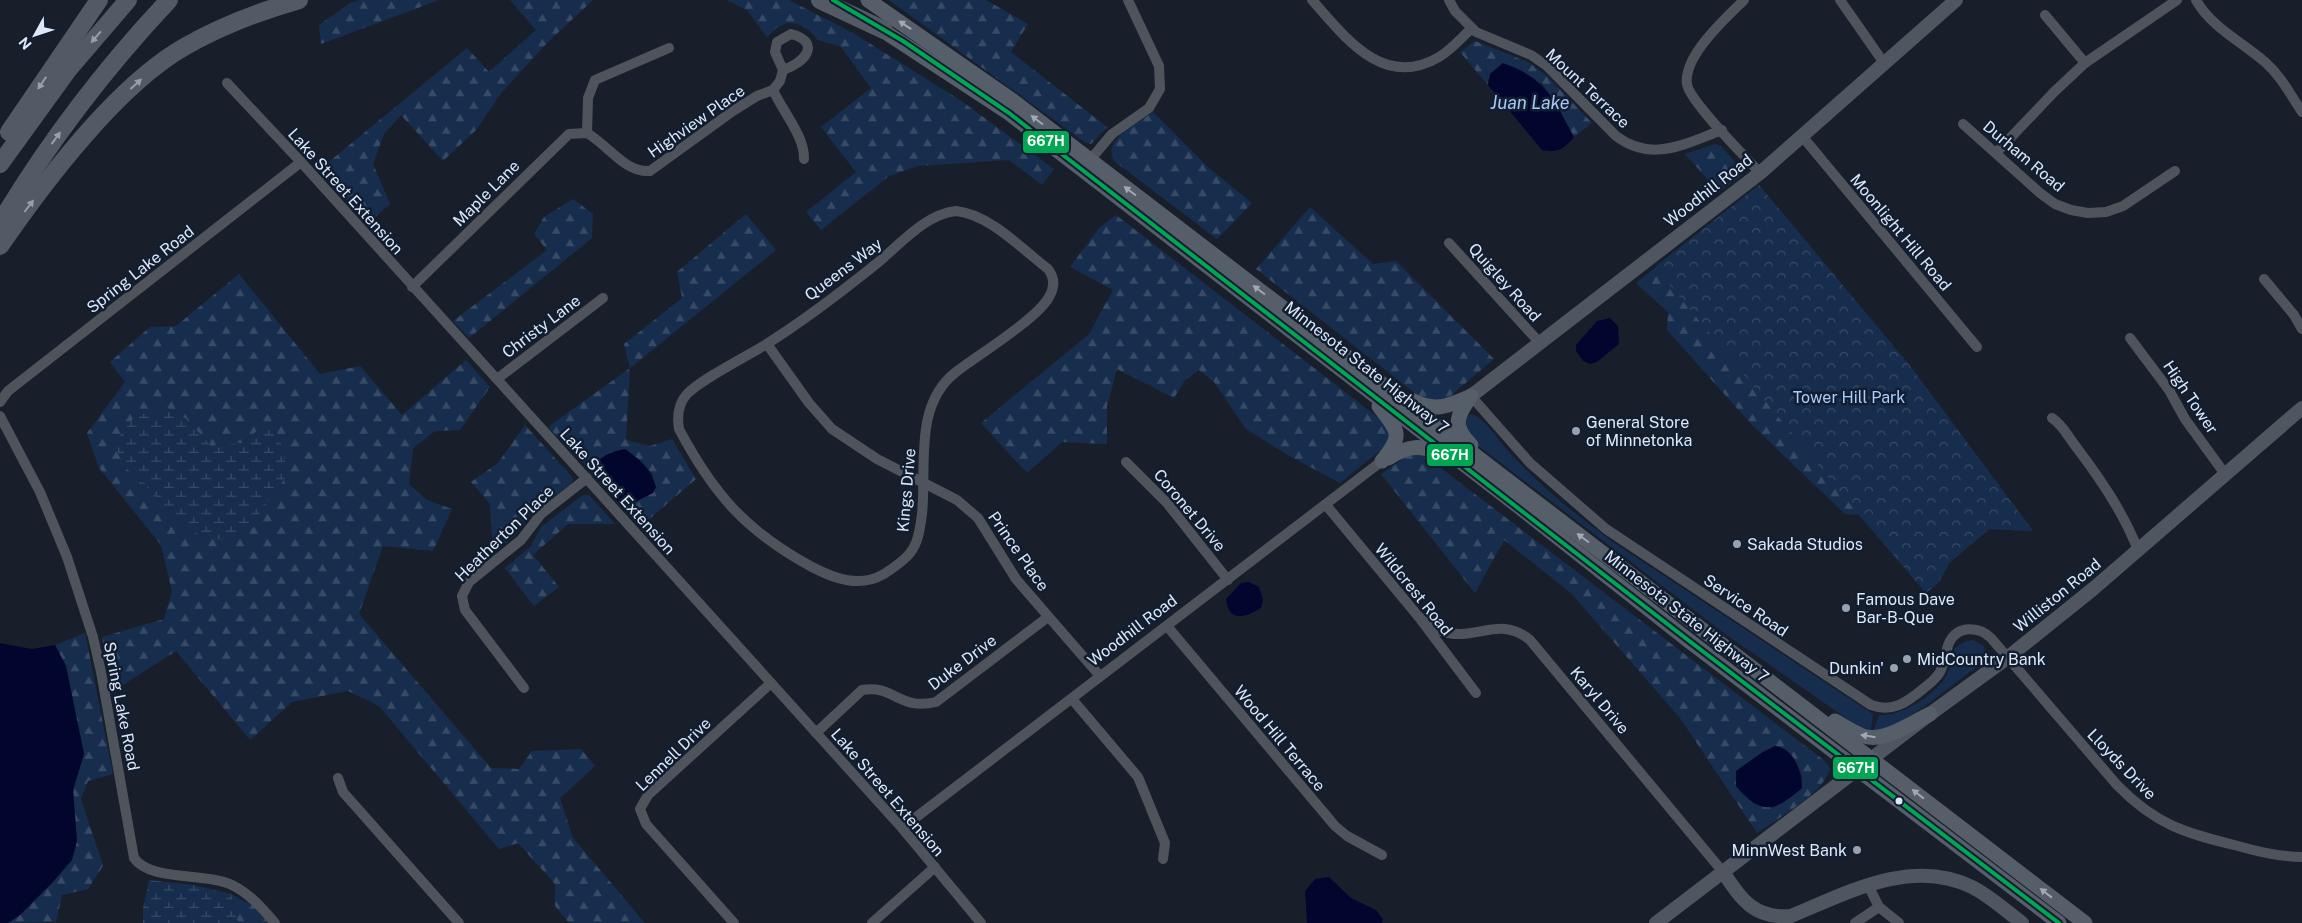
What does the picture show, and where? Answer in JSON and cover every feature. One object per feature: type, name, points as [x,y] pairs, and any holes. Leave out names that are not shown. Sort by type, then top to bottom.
[{"type":"highway","points":[[0,147],[99,0]]},
{"type":"highway","points":[[0,164],[74,64],[128,0]]},
{"type":"highway","points":[[0,223],[40,160],[88,95],[136,35],[169,0]]},
{"type":"highway","points":[[0,246],[42,188],[92,129],[120,99],[161,62],[185,46],[211,33],[299,0]]},
{"type":"highway","points":[[820,0],[884,30]]},
{"type":"main road","name":"Minnesota State Highway 7","points":[[833,0],[884,30],[1009,113],[1383,393],[1494,470],[2085,923]]},
{"type":"main road","name":"Minnesota State Highway 7","points":[[868,0],[969,69],[1090,160],[1383,393],[1450,455],[2059,923]]},
{"type":"main road","points":[[1382,461],[1394,447],[1397,434],[1394,424],[1376,401],[1383,393],[1436,408],[1450,406],[1471,396]]},
{"type":"main road","points":[[1471,396],[1460,413],[1458,426],[1460,434],[1494,470]]},
{"type":"main road","points":[[1382,461],[1403,449],[1414,446],[1450,455]]},
{"type":"main road","points":[[1787,693],[1854,732],[1873,738],[1884,735],[1930,714]]},
{"type":"street","points":[[1090,160],[1112,134],[1149,108],[1160,89],[1159,66],[1128,0]]},
{"type":"street","points":[[1312,0],[1355,48],[1379,62],[1414,66],[1439,57],[1471,29]]},
{"type":"street","name":"Mount Terrace","points":[[1449,0],[1471,29],[1540,60],[1616,136],[1627,144],[1640,150],[1655,151],[1722,130]]},
{"type":"street","points":[[1744,0],[1711,32],[1687,76],[1689,92],[1760,172]]},
{"type":"street","points":[[1840,0],[1884,63]]},
{"type":"street","name":"Woodhill Road","points":[[1471,396],[1760,172],[1956,0]]},
{"type":"street","points":[[1996,153],[2054,92],[2085,63],[2177,0]]},
{"type":"street","points":[[2196,0],[2212,21],[2266,63],[2298,95],[2302,112]]},
{"type":"street","points":[[2045,16],[2085,63]]},
{"type":"street","points":[[587,133],[588,98],[595,80],[670,48]]},
{"type":"street","points":[[783,70],[780,81],[773,90],[782,111],[801,138],[804,159]]},
{"type":"street","name":"Lake Street Extension","points":[[227,83],[301,162],[771,682],[902,828],[981,923]]},
{"type":"street","name":"Highview Place","points":[[587,133],[632,168],[642,172],[650,171],[733,111],[757,96],[773,90]]},
{"type":"street","name":"Durham Road","points":[[1963,124],[2055,204],[2088,213],[2106,212],[2123,206],[2175,171]]},
{"type":"street","name":"Maple Lane","points":[[412,287],[561,140],[569,134],[587,133]]},
{"type":"street","name":"Moonlight Hill Road","points":[[1802,136],[1977,347]]},
{"type":"street","name":"Spring Lake Road","points":[[0,402],[8,391],[301,162]]},
{"type":"street","name":"Queens Way","points":[[684,439],[677,418],[683,400],[688,393],[767,344],[878,262],[929,220],[949,212],[971,213],[984,219],[1048,270],[1054,279]]},
{"type":"street","name":"Quigley Road","points":[[1449,242],[1539,342]]},
{"type":"street","name":"Kings Drive","points":[[684,439],[718,493],[752,529],[793,557],[839,579],[867,581],[880,576],[893,568],[911,552],[920,530],[922,469],[928,421],[935,394],[954,374],[1014,330],[1044,304],[1052,291],[1054,279]]},
{"type":"street","points":[[2264,279],[2294,315],[2302,329]]},
{"type":"street","name":"Christy Lane","points":[[496,378],[603,298]]},
{"type":"street","name":"High Tower","points":[[2130,338],[2169,390],[2185,419],[2225,474]]},
{"type":"street","name":"Prince Place","points":[[767,344],[809,403],[832,429],[864,451],[923,484],[957,500],[978,518],[1010,571],[1100,676]]},
{"type":"street","name":"Service Road","points":[[1471,396],[1530,463],[1606,528],[1871,705],[1893,708],[1906,702],[1921,691],[1940,672],[1950,641],[1967,629],[1975,628],[1986,633],[2007,658]]},
{"type":"street","name":"Williston Road","points":[[1656,923],[1930,714],[2007,658],[2138,550],[2302,408]]},
{"type":"street","name":"Spring Lake Road","points":[[0,416],[40,492],[67,557],[93,637],[102,672],[134,858],[139,865],[150,870],[205,878],[230,885],[252,898],[275,923]]},
{"type":"street","points":[[2052,418],[2064,428],[2103,482],[2126,519],[2138,550]]},
{"type":"street","name":"Woodhill Road","points":[[902,828],[1382,461]]},
{"type":"street","name":"Coronet Drive","points":[[1126,462],[1167,503],[1228,580]]},
{"type":"street","name":"Heatherton Place","points":[[524,688],[465,610],[462,596],[469,582],[522,540],[541,514],[587,478]]},
{"type":"street","name":"Wildcrest Road","points":[[1326,505],[1418,616],[1476,693]]},
{"type":"street","name":"Duke Drive","points":[[816,733],[862,690],[881,689],[904,703],[915,705],[936,702],[1048,616]]},
{"type":"street","name":"Karyl Drive","points":[[1418,616],[1441,631],[1468,634],[1498,628],[1510,628],[1521,632],[1530,640],[1723,872]]},
{"type":"street","name":"Wood Hill Terrace","points":[[1167,626],[1335,826],[1347,836],[1382,855]]},
{"type":"street","name":"Lloyds Drive","points":[[2007,658],[2117,785],[2134,802],[2154,817],[2176,829],[2199,836],[2279,856],[2302,857]]},
{"type":"street","name":"Lennell Drive","points":[[734,923],[646,824],[640,809],[648,795],[771,682]]},
{"type":"street","points":[[1072,699],[1138,776],[1165,844],[1163,859]]},
{"type":"street","points":[[338,778],[343,792],[459,923]]},
{"type":"street","points":[[872,923],[935,867]]},
{"type":"street","points":[[1723,872],[1732,886],[1752,907],[1763,915],[1776,917],[1791,916],[1868,885],[1903,877],[1938,877],[1971,887],[2022,923]]},
{"type":"street","points":[[1868,885],[1879,907],[1898,923]]},
{"type":"street","points":[[1855,923],[1879,907]]},
{"type":"green space","points":[[360,0],[439,0],[321,44],[319,25],[350,3]]},
{"type":"green space","points":[[510,0],[593,0],[548,42],[502,92],[476,130],[443,161],[401,115],[384,134],[373,164],[390,204],[367,224],[319,170],[467,48],[489,72],[536,30]]},
{"type":"green space","points":[[726,0],[789,0],[853,33],[960,100],[1054,169],[1042,185],[1009,160],[918,166],[889,176],[821,230],[806,212],[856,172],[821,127],[871,88],[841,47],[818,40],[809,30],[798,24],[787,23],[776,28],[767,37],[747,10]]},
{"type":"green space","points":[[889,0],[986,0],[1028,24],[1011,52],[1107,127],[1091,144],[1086,143]]},
{"type":"green space","points":[[1475,41],[1528,62],[1547,76],[1592,123],[1574,137],[1542,83],[1488,79],[1488,85],[1460,52]]},
{"type":"green space","points":[[1153,112],[1209,168],[1252,203],[1217,239],[1114,161],[1113,145],[1117,139],[1123,132]]},
{"type":"green space","points":[[1715,144],[1721,146],[1742,170],[1741,176],[1719,192],[1685,154]]},
{"type":"green space","name":"Tower Hill Park","points":[[1759,185],[1910,366],[2033,531],[1989,529],[1949,563],[1939,582],[1926,593],[1860,515],[1845,514],[1752,425],[1667,330],[1668,312],[1636,283]]},
{"type":"green space","name":"Tower Hill Park","points":[[1759,185],[1910,366],[2033,531],[1989,529],[1949,563],[1939,582],[1926,593],[1859,515],[1655,267]]},
{"type":"green space","points":[[573,199],[593,214],[592,238],[469,338],[453,321],[547,250],[534,234],[544,217]]},
{"type":"green space","points":[[1310,207],[1373,264],[1396,261],[1494,359],[1448,398],[1437,401],[1420,397],[1256,269]]},
{"type":"green space","points":[[746,214],[776,250],[630,368],[624,344],[682,298],[677,272]]},
{"type":"green space","points":[[1116,215],[1385,423],[1390,435],[1387,445],[1340,483],[1286,454],[1246,429],[1214,382],[1199,370],[1185,380],[1174,398],[1117,369],[1107,406],[1107,444],[1062,442],[1027,473],[981,423],[1089,334],[1113,290],[1070,267],[1099,228]]},
{"type":"green space","points":[[239,274],[320,374],[360,366],[402,415],[466,360],[490,387],[460,430],[435,431],[413,448],[409,484],[427,500],[452,509],[433,551],[383,546],[359,614],[491,768],[519,769],[532,751],[581,749],[595,766],[560,798],[573,838],[645,923],[569,923],[555,906],[555,884],[518,843],[499,849],[379,706],[348,691],[292,702],[250,740],[176,651],[112,692],[102,637],[164,619],[172,591],[161,545],[99,468],[87,433],[125,382],[110,362],[150,327],[176,326]],"holes":[[[185,418],[211,446],[242,443],[261,428],[232,540],[211,539],[182,527],[151,491],[124,466]]]},
{"type":"green space","points":[[630,368],[626,440],[650,446],[672,439],[696,479],[640,527],[623,508],[652,493],[653,474],[625,449],[598,460],[590,470],[548,427]]},
{"type":"green space","points":[[168,408],[185,418],[211,446],[242,443],[261,428],[274,431],[284,449],[286,477],[249,528],[232,540],[211,539],[182,527],[151,491],[124,466],[114,443],[135,416]]},
{"type":"green space","points":[[1470,414],[1481,419],[1520,464],[1601,533],[1873,714],[1871,730],[1859,727],[1728,636],[1472,441],[1464,429],[1466,418]]},
{"type":"green space","points":[[525,425],[573,478],[572,483],[531,513],[513,537],[493,553],[490,504],[471,482],[498,463]]},
{"type":"green space","points":[[1410,454],[1425,456],[1825,761],[1830,768],[1826,777],[1810,796],[1757,833],[1680,718],[1571,593],[1504,540],[1475,593],[1381,474]],"holes":[[[1794,758],[1802,775],[1802,788],[1774,808],[1755,804],[1746,797]]]},
{"type":"green space","points":[[583,495],[589,495],[615,524],[568,524],[533,555],[559,587],[534,606],[505,568],[531,546],[541,527]]},
{"type":"green space","points":[[85,633],[113,774],[88,781],[81,799],[103,866],[88,889],[62,895],[56,922],[8,923],[20,915],[72,859],[77,841],[73,790],[84,754],[66,666],[55,645]]},
{"type":"green space","points":[[1973,640],[1984,646],[1986,655],[1984,661],[1928,704],[1888,730],[1874,730],[1879,715],[1907,709],[1932,692],[1947,675],[1955,648],[1966,641]]},
{"type":"green space","points":[[149,880],[194,885],[231,894],[238,923],[143,923],[143,909]]},
{"type":"green space","points":[[231,894],[253,906],[268,923],[238,923]]},
{"type":"water","name":"Juan Lake","points":[[1503,63],[1530,76],[1547,91],[1574,137],[1567,145],[1553,151],[1542,150],[1488,85],[1490,74]]},
{"type":"water","points":[[1610,318],[1618,326],[1619,344],[1597,362],[1590,364],[1583,361],[1576,351],[1576,345],[1597,321]]},
{"type":"water","points":[[625,449],[648,470],[656,487],[653,493],[623,508],[590,470],[605,456]]},
{"type":"water","points":[[1249,582],[1259,587],[1263,599],[1261,608],[1244,616],[1234,615],[1228,607],[1226,599],[1241,583]]},
{"type":"water","points":[[0,643],[32,649],[55,645],[66,666],[84,754],[73,790],[77,841],[72,860],[20,915],[8,923],[0,923]]},
{"type":"water","points":[[1775,746],[1787,751],[1796,762],[1802,788],[1776,806],[1761,806],[1745,796],[1736,786],[1736,771],[1761,753]]},
{"type":"water","points":[[1329,877],[1351,898],[1376,910],[1383,919],[1382,923],[1307,923],[1305,891],[1315,879]]},
{"type":"transit line","name":"667H","points":[[833,0],[903,41],[1009,113],[1688,640],[2059,923]]},
{"type":"place","name":"General Store of Minnetonka","points":[[1576,431]]},
{"type":"place","name":"Sakada Studios","points":[[1737,544]]},
{"type":"place","name":"Famous Dave Bar-B-Que","points":[[1846,608]]},
{"type":"place","name":"MidCountry Bank","points":[[1907,659]]},
{"type":"place","name":"Dunkin'","points":[[1894,668]]},
{"type":"place","name":"MinnWest Bank","points":[[1857,850]]}]
